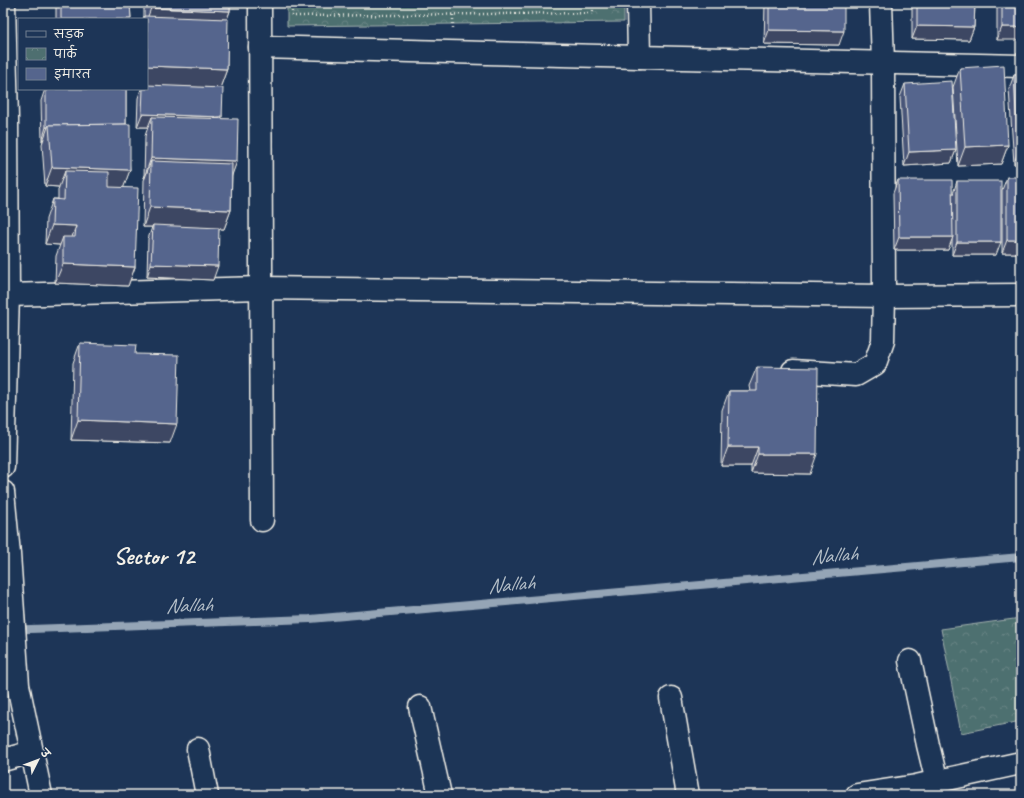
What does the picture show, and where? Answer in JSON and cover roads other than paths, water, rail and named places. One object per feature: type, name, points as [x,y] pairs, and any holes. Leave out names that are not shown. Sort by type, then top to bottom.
[{"type":"street","points":[[3,467],[8,295],[4,3]]},
{"type":"street","points":[[260,3],[262,520]]},
{"type":"street","points":[[638,3],[639,57]]},
{"type":"street","points":[[793,371],[856,375],[875,364],[883,341],[884,296],[881,3]]},
{"type":"street","points":[[260,47],[1021,66]]},
{"type":"street","points":[[8,295],[261,288],[884,296],[1021,295]]},
{"type":"street","points":[[3,492],[18,685],[42,795]]},
{"type":"street","points":[[910,661],[937,782]]},
{"type":"street","points":[[671,698],[688,795]]},
{"type":"street","points":[[420,707],[440,795]]},
{"type":"street","points":[[198,749],[207,795]]},
{"type":"street","points":[[3,760],[32,752]]},
{"type":"street","points":[[857,795],[917,791],[937,782],[1021,763]]},
{"type":"waterway","name":"Nallah","points":[[3,630],[310,619],[1021,557]]},
{"type":"district","name":"Sector 12","points":[[154,556]]}]
